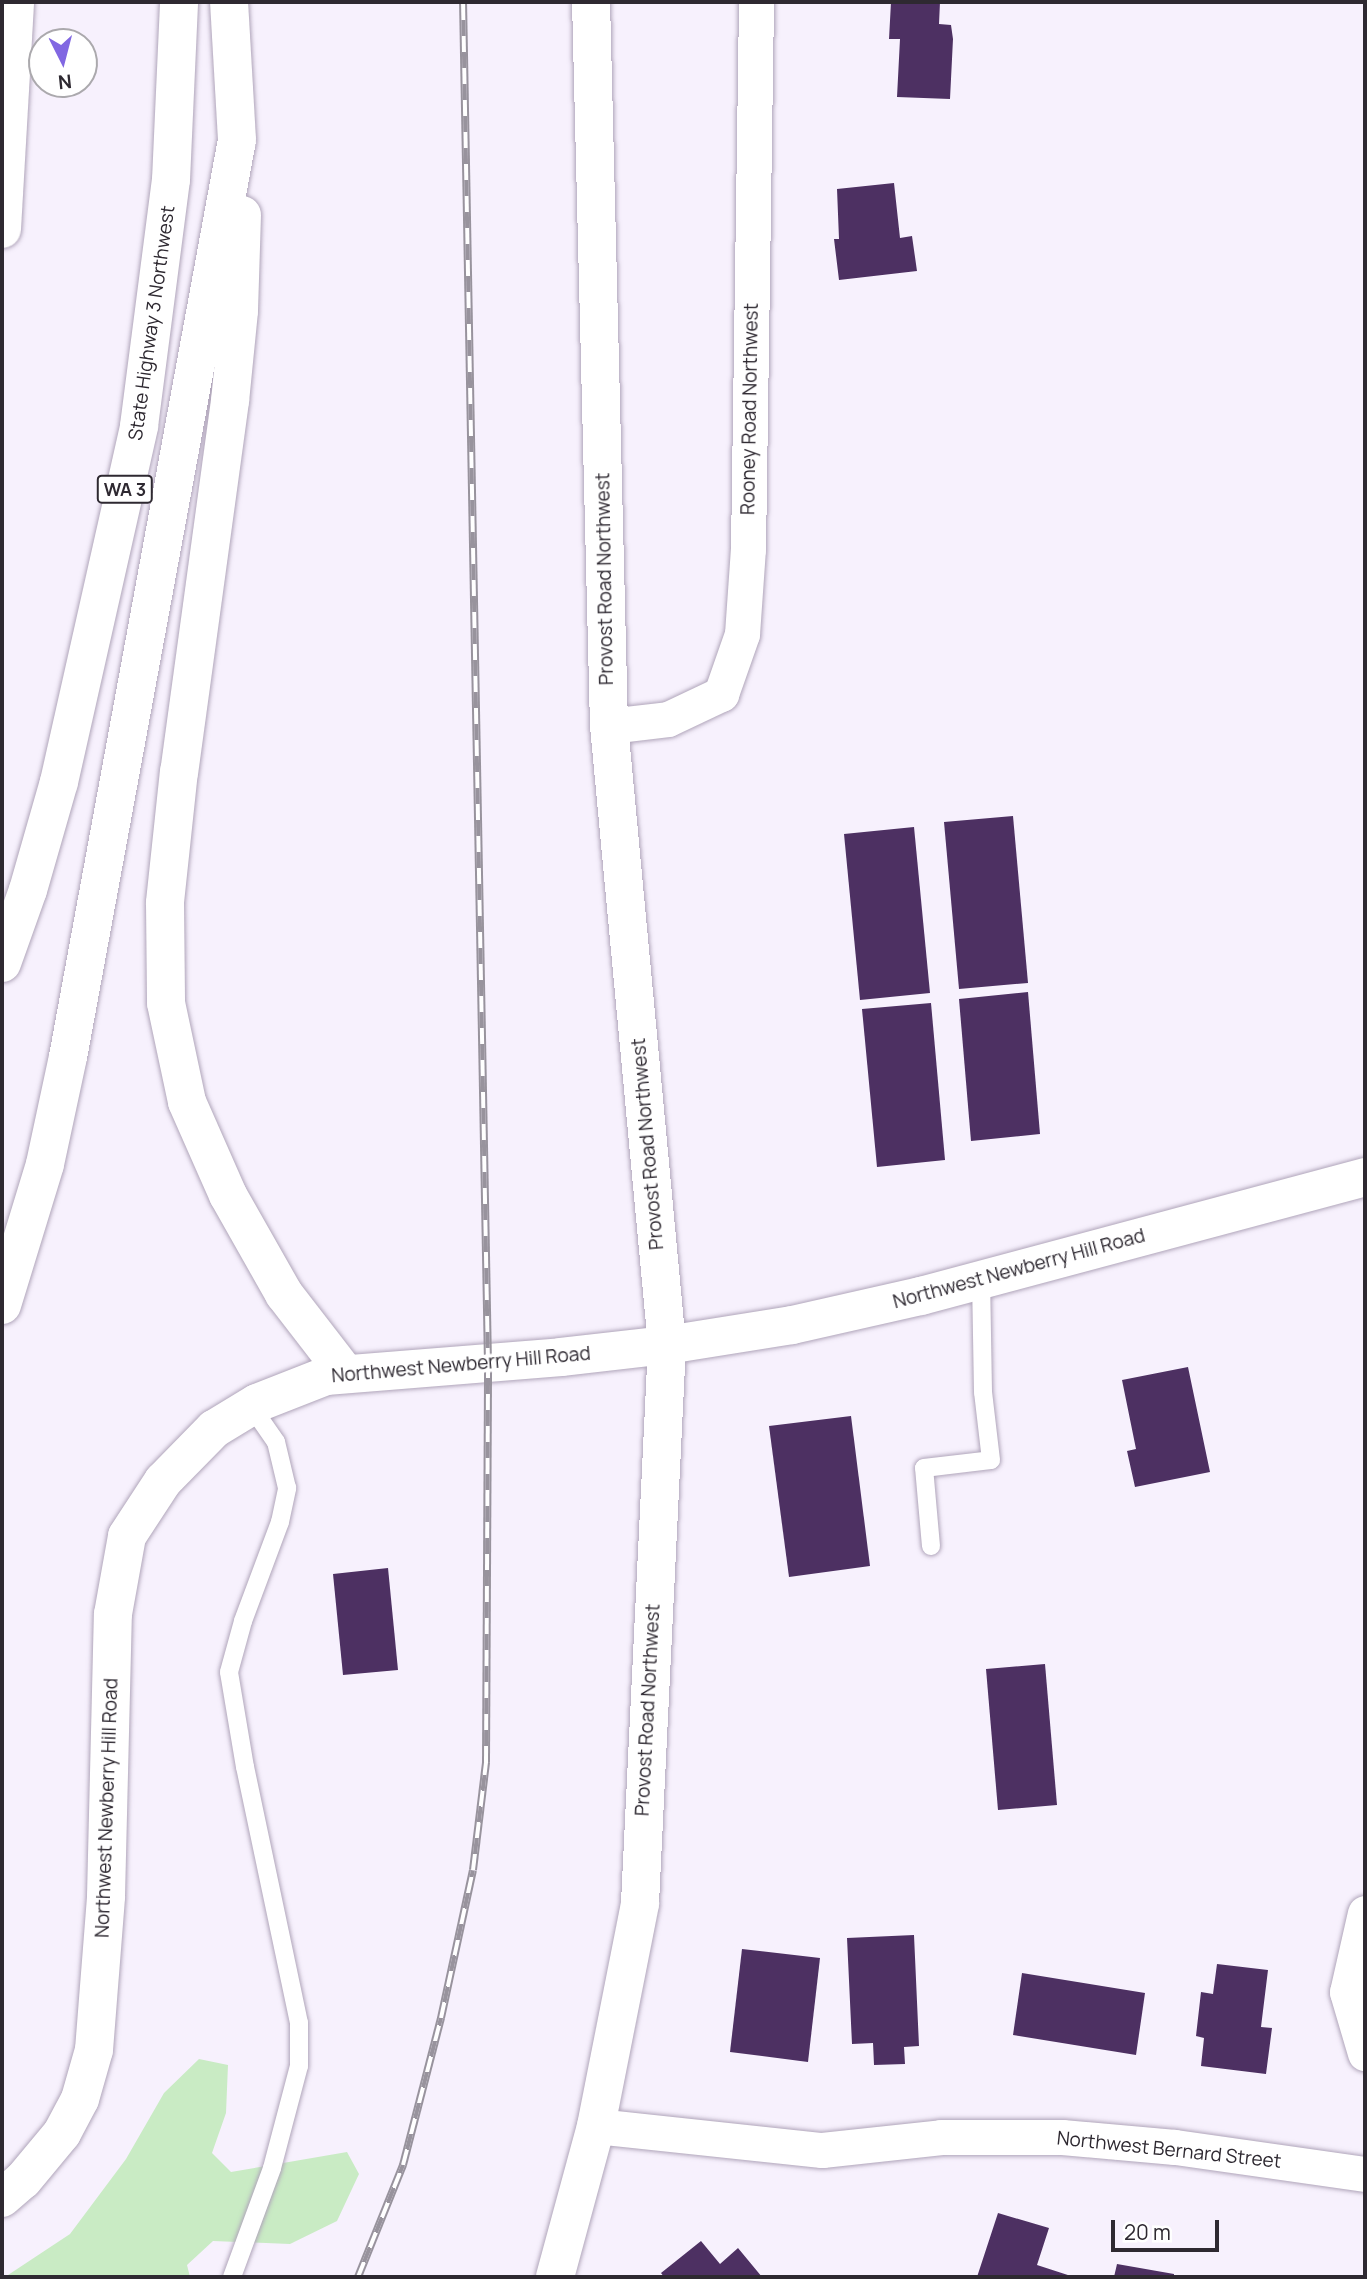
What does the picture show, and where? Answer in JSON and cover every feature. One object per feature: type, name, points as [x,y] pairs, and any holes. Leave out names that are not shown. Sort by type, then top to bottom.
[{"type":"main road","points":[[2,229],[15,2]]},
{"type":"main road","name":"State Highway 3 Northwest","points":[[2,963],[28,890],[59,782],[139,426],[171,180],[179,2]]},
{"type":"main road","points":[[229,2],[242,229],[239,311],[230,401],[179,771],[165,903],[166,1003],[187,1102],[228,1195],[284,1294],[345,1373]]},
{"type":"main road","name":"Provost Road Northwest","points":[[555,2277],[596,2126],[640,1903],[667,1345],[609,726],[591,2]]},
{"type":"main road","points":[[2,1305],[45,1164],[68,1057],[237,140]]},
{"type":"main road","name":"Northwest Newberry Hill Road","points":[[2,2198],[23,2180],[62,2133],[80,2099],[94,2050],[106,1896],[113,1614],[127,1536],[142,1508],[178,1462],[214,1429],[251,1406],[311,1381],[345,1373],[488,1364],[667,1345],[853,1312],[1365,1177]]},
{"type":"street","name":"Rooney Road Northwest","points":[[609,726],[668,719],[721,694],[742,635],[748,549],[756,2]]},
{"type":"street","points":[[1365,1913],[1347,1992],[1365,2053]]},
{"type":"street","name":"Northwest Bernard Street","points":[[596,2126],[822,2150],[941,2137],[1062,2137],[1175,2147],[1365,2174]]},
{"type":"lane","points":[[931,1546],[924,1468],[991,1460],[983,1392],[981,1280]]},
{"type":"lane","points":[[232,2277],[272,2168],[299,2066],[299,2023],[245,1766],[229,1672],[243,1621],[280,1522],[287,1488],[276,1442],[251,1406]]},
{"type":"green space","points":[[199,2059],[228,2065],[226,2113],[212,2153],[231,2172],[347,2152],[359,2174],[337,2221],[290,2244],[213,2241],[187,2265],[190,2277],[5,2277],[70,2234],[126,2159],[164,2093]]},
{"type":"building","points":[[891,2],[940,2],[939,24],[951,25],[953,39],[950,99],[897,97],[900,39],[889,39]]},
{"type":"building","points":[[894,183],[900,238],[912,236],[917,271],[839,280],[834,239],[839,239],[837,189]]},
{"type":"building","points":[[1013,816],[1028,983],[959,989],[944,822]]},
{"type":"building","points":[[914,827],[930,993],[860,1000],[844,834]]},
{"type":"building","points":[[1028,992],[1040,1134],[971,1141],[959,999]]},
{"type":"building","points":[[931,1003],[945,1160],[877,1167],[862,1009]]},
{"type":"building","points":[[1188,1367],[1210,1472],[1135,1487],[1127,1451],[1136,1449],[1122,1380]]},
{"type":"building","points":[[851,1416],[870,1566],[789,1577],[769,1426]]},
{"type":"building","points":[[388,1568],[398,1670],[343,1675],[333,1574]]},
{"type":"building","points":[[1045,1664],[1057,1805],[998,1810],[986,1669]]},
{"type":"building","points":[[914,1935],[919,2046],[904,2047],[905,2064],[874,2065],[873,2043],[852,2044],[847,1938]]},
{"type":"building","points":[[742,1949],[820,1958],[808,2062],[730,2052]]},
{"type":"building","points":[[1217,1964],[1268,1970],[1261,2027],[1272,2028],[1266,2074],[1201,2066],[1204,2038],[1196,2036],[1201,1992],[1213,1994]]},
{"type":"building","points":[[1022,1973],[1145,1993],[1136,2055],[1013,2035]]},
{"type":"building","points":[[998,2213],[1049,2228],[1037,2265],[1074,2277],[977,2277]]},
{"type":"building","points":[[701,2241],[720,2264],[738,2248],[762,2277],[664,2277],[661,2273]]},
{"type":"building","points":[[1117,2264],[1174,2274],[1174,2277],[1114,2277]]},
{"type":"railway","points":[[358,2277],[403,2165],[441,2018],[473,1870],[486,1762],[488,1364],[463,2]]}]
